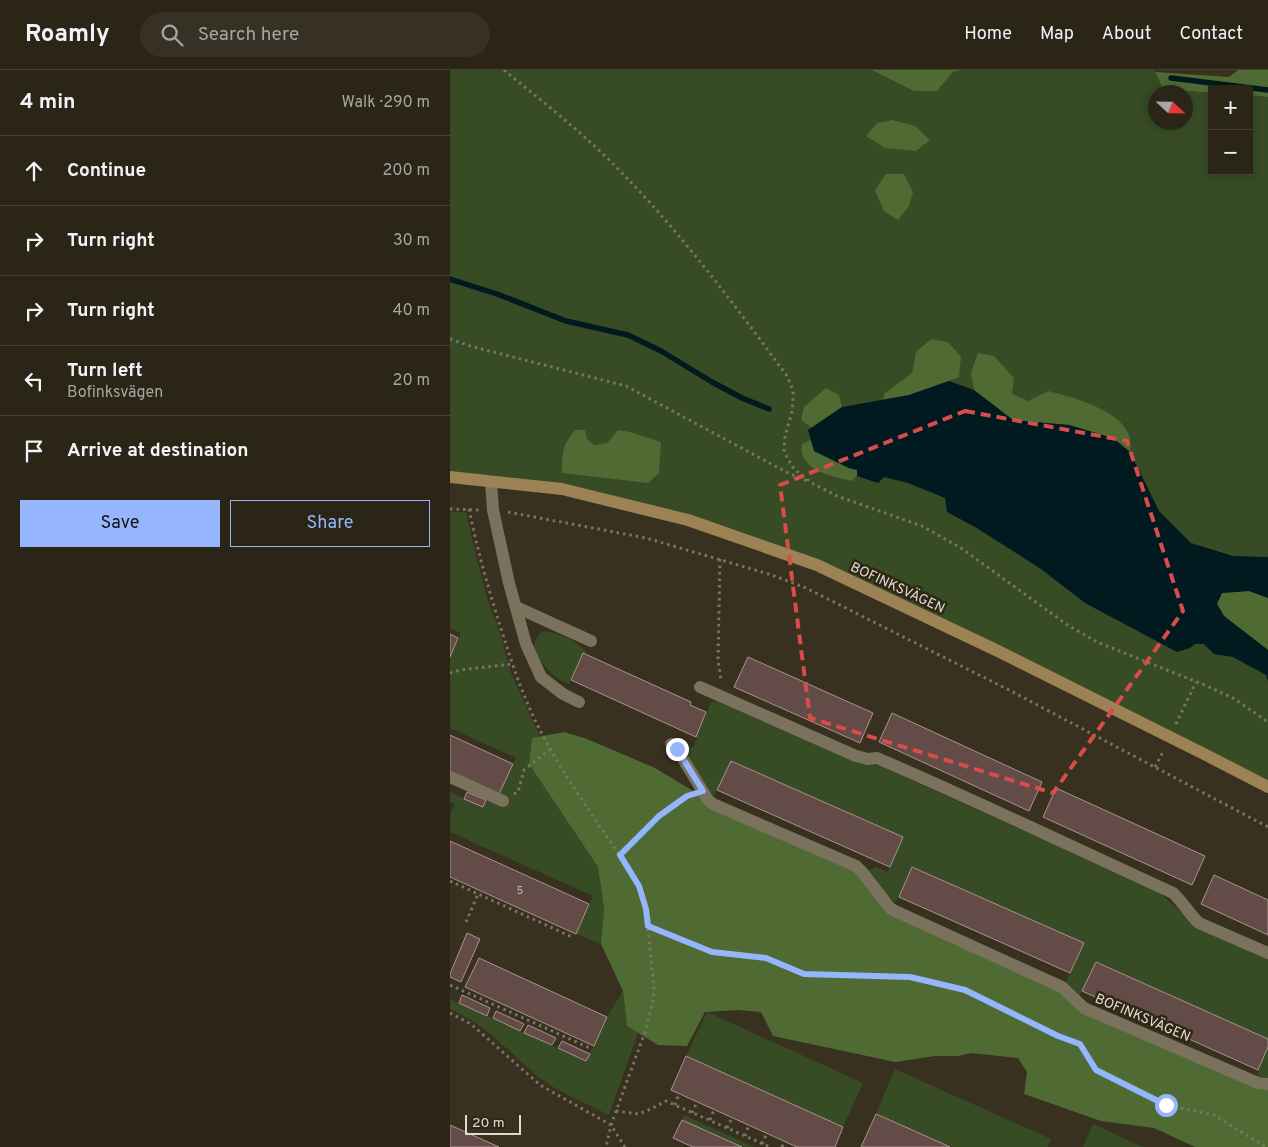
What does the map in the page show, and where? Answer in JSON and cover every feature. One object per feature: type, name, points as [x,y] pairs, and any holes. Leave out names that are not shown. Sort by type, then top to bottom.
[{"type":"street","name":"BOFINKSVÄGEN","points":[[450,478],[562,489],[688,520],[817,565],[1000,652],[1268,787]]},
{"type":"street","points":[[491,482],[493,510],[526,644],[541,676],[563,694],[579,702]]},
{"type":"street","points":[[516,607],[591,641]]},
{"type":"street","points":[[700,687],[856,756],[868,759],[877,758],[1036,828],[1173,893],[1199,923],[1268,953]]},
{"type":"street","name":"BOFINKSVÄGEN","points":[[671,744],[677,749],[708,800],[713,804],[856,866],[890,908],[895,911],[1062,987],[1084,1008],[1258,1083],[1268,1084]]},
{"type":"street","points":[[450,777],[503,801]]},
{"type":"path","points":[[504,70],[571,124],[606,157],[661,215],[787,376],[793,390],[792,412],[785,436],[784,452],[794,468],[812,484]]},
{"type":"path","points":[[450,339],[470,346],[626,386],[790,474],[837,496],[922,526],[961,548],[1066,624],[1096,642],[1233,698],[1268,722]]},
{"type":"path","points":[[450,509],[493,510],[646,538],[772,575],[806,588],[1009,690],[1268,827]]},
{"type":"path","points":[[469,510],[485,578],[512,664],[542,734],[581,798],[639,886],[646,909],[654,988],[653,1002],[645,1032],[611,1125],[606,1147]]},
{"type":"path","points":[[718,661],[720,559]]},
{"type":"path","points":[[450,673],[512,664]]},
{"type":"path","points":[[503,801],[518,792],[524,770],[550,748]]},
{"type":"path","points":[[620,855],[659,816],[687,796],[703,791]]},
{"type":"path","points":[[450,881],[572,937]]},
{"type":"path","points":[[466,922],[478,894]]},
{"type":"path","points":[[648,926],[712,952],[766,958],[804,974],[910,977],[965,990],[1058,1036],[1080,1044],[1096,1070],[1166,1105],[1214,1115],[1266,1147]]},
{"type":"path","points":[[450,985],[592,1049]]},
{"type":"path","points":[[450,1013],[471,1024],[540,1085],[611,1125],[625,1147]]},
{"type":"path","points":[[675,1105],[679,1094]]},
{"type":"path","points":[[616,1111],[639,1114],[666,1101],[770,1147]]},
{"type":"path","points":[[692,1113],[697,1102]]},
{"type":"path","points":[[710,1120],[714,1110]]},
{"type":"path","points":[[727,1128],[732,1118]]},
{"type":"path","points":[[745,1136],[749,1126]]},
{"type":"path","points":[[762,1144],[767,1133]]},
{"type":"path","points":[[782,1147],[784,1141]]},
{"type":"highlighted area","points":[[965,411],[1127,441],[1183,611],[1053,793],[810,718],[780,485]]},
{"type":"green space","points":[[450,70],[872,70],[914,91],[937,91],[953,72],[961,70],[1154,70],[1161,85],[1148,85],[1148,130],[1193,130],[1193,91],[1208,93],[1208,175],[1253,175],[1253,95],[1268,97],[1268,787],[817,565],[688,520],[562,489],[450,477]],"holes":[[[575,430],[584,430],[587,439],[594,445],[607,443],[618,430],[631,432],[661,442],[562,456],[567,439]]]},
{"type":"green space","points":[[872,70],[961,70],[953,72],[937,91],[914,91]]},
{"type":"green space","points":[[1238,70],[1268,70],[1268,97],[1253,95],[1253,85],[1208,85],[1208,93],[1193,91],[1193,85],[1161,85],[1155,72],[1229,77]]},
{"type":"green space","points":[[892,120],[915,126],[930,140],[916,151],[885,148],[866,136],[877,123]]},
{"type":"green space","points":[[886,174],[904,174],[913,192],[909,206],[898,220],[884,211],[875,190]]},
{"type":"green space","points":[[931,339],[948,342],[961,357],[959,377],[909,395],[883,400],[885,393],[912,373],[916,352]]},
{"type":"green space","points":[[978,353],[994,356],[1014,378],[1012,394],[1028,401],[1048,391],[1093,405],[1114,417],[1129,435],[1130,452],[1113,438],[1069,425],[1013,420],[974,390],[971,373]]},
{"type":"green space","points":[[826,388],[839,395],[842,407],[812,428],[801,420],[804,407]]},
{"type":"green space","points":[[575,430],[585,430],[587,439],[594,445],[607,443],[618,430],[631,432],[661,442],[659,473],[648,483],[562,473],[562,460],[567,440]]},
{"type":"green space","points":[[811,440],[814,451],[857,470],[857,476],[852,481],[831,476],[811,467],[803,456],[802,444]]},
{"type":"green space","points":[[450,512],[466,512],[489,604],[501,636],[511,673],[540,737],[532,738],[529,764],[598,867],[604,909],[601,944],[576,934],[593,896],[450,832],[450,815],[455,804],[450,802],[450,792],[483,807],[486,800],[499,794],[516,758],[450,728],[450,657],[461,633],[450,628]]},
{"type":"green space","points":[[1249,591],[1268,598],[1268,650],[1224,616],[1217,604],[1222,593]]},
{"type":"green space","points":[[542,631],[566,637],[586,652],[585,655],[583,654],[568,684],[551,672],[536,653],[535,641]]},
{"type":"green space","points":[[716,701],[862,764],[887,769],[1159,892],[1187,917],[1268,959],[1268,1039],[1096,962],[1079,997],[1065,984],[1084,943],[912,867],[899,897],[894,902],[868,874],[868,871],[876,867],[887,872],[903,837],[731,761],[714,796],[709,791],[680,743],[693,748],[711,702]]},
{"type":"green space","points":[[564,732],[587,739],[655,768],[708,800],[847,862],[890,908],[1062,987],[1084,1008],[1268,1084],[1268,1147],[1195,1147],[1154,1128],[1101,1121],[1024,1094],[1027,1072],[1018,1058],[971,1053],[895,1062],[773,1036],[761,1012],[738,1010],[705,1012],[687,1046],[658,1045],[627,1026],[623,991],[601,944],[604,909],[598,867],[529,764],[532,738]]},
{"type":"green space","points":[[623,991],[627,1026],[638,1033],[609,1115],[556,1089],[537,1076],[483,1028],[450,1009],[450,999],[586,1061],[607,1017]]},
{"type":"green space","points":[[707,1012],[863,1083],[843,1127],[686,1056]]},
{"type":"green space","points":[[1268,1047],[1268,1078],[1258,1077],[1258,1070]]},
{"type":"green space","points":[[895,1069],[1051,1139],[1048,1147],[950,1147],[876,1114]]},
{"type":"green space","points":[[684,1115],[754,1147],[742,1147],[682,1120]]},
{"type":"green space","points":[[1093,1124],[1143,1147],[1083,1147]]},
{"type":"water","points":[[949,381],[974,390],[1013,420],[1069,425],[1113,438],[1130,452],[1159,511],[1191,543],[1233,556],[1268,557],[1268,598],[1249,591],[1222,593],[1217,604],[1224,616],[1268,650],[1268,681],[1266,675],[1233,657],[1214,654],[1204,644],[1195,644],[1190,648],[1177,652],[1085,603],[1041,569],[975,527],[947,512],[945,498],[908,483],[884,477],[878,483],[857,476],[857,470],[814,451],[808,430],[842,407],[909,395]]},
{"type":"building","points":[[450,634],[458,638],[450,657]]},
{"type":"building","points":[[583,653],[691,702],[690,705],[706,712],[696,737],[571,680]]},
{"type":"building","points":[[748,657],[873,713],[860,743],[734,687]]},
{"type":"building","points":[[892,713],[1042,782],[1029,811],[879,742]]},
{"type":"building","points":[[450,735],[513,764],[499,794],[450,772]]},
{"type":"building","points":[[731,761],[903,837],[890,867],[717,790]]},
{"type":"building","points":[[1056,788],[1205,856],[1192,885],[1043,817]]},
{"type":"building","points":[[467,792],[486,800],[483,807],[464,799]]},
{"type":"building","points":[[450,841],[589,904],[576,934],[450,877]]},
{"type":"building","points":[[912,867],[1084,943],[1070,973],[899,897]]},
{"type":"building","points":[[1214,875],[1268,900],[1268,935],[1201,904]]},
{"type":"building","points":[[467,933],[480,939],[461,982],[450,977],[450,974]]},
{"type":"building","points":[[479,958],[607,1017],[594,1046],[465,987]]},
{"type":"building","points":[[1096,962],[1268,1039],[1268,1047],[1258,1070],[1082,991]]},
{"type":"building","points":[[462,995],[490,1008],[487,1016],[459,1003]]},
{"type":"building","points":[[496,1011],[524,1024],[520,1031],[493,1018]]},
{"type":"building","points":[[528,1025],[556,1038],[552,1045],[524,1033]]},
{"type":"building","points":[[562,1041],[590,1054],[586,1061],[558,1048]]},
{"type":"building","points":[[686,1056],[843,1127],[835,1147],[797,1147],[671,1090]]},
{"type":"building","points":[[876,1114],[910,1129],[950,1147],[861,1147]]},
{"type":"building","points":[[682,1120],[742,1147],[693,1147],[673,1138]]},
{"type":"building","points":[[450,1125],[499,1147],[450,1147]]},
{"type":"waterway","points":[[1171,78],[1268,90]]},
{"type":"waterway","points":[[450,279],[497,294],[566,321],[628,335],[661,351],[742,398],[769,409]]},
{"type":"route","points":[[677,749],[703,791],[687,796],[659,816],[620,855],[639,886],[646,909],[648,926],[712,952],[766,958],[804,974],[910,977],[965,990],[1058,1036],[1080,1044],[1096,1070],[1166,1105]]}]
